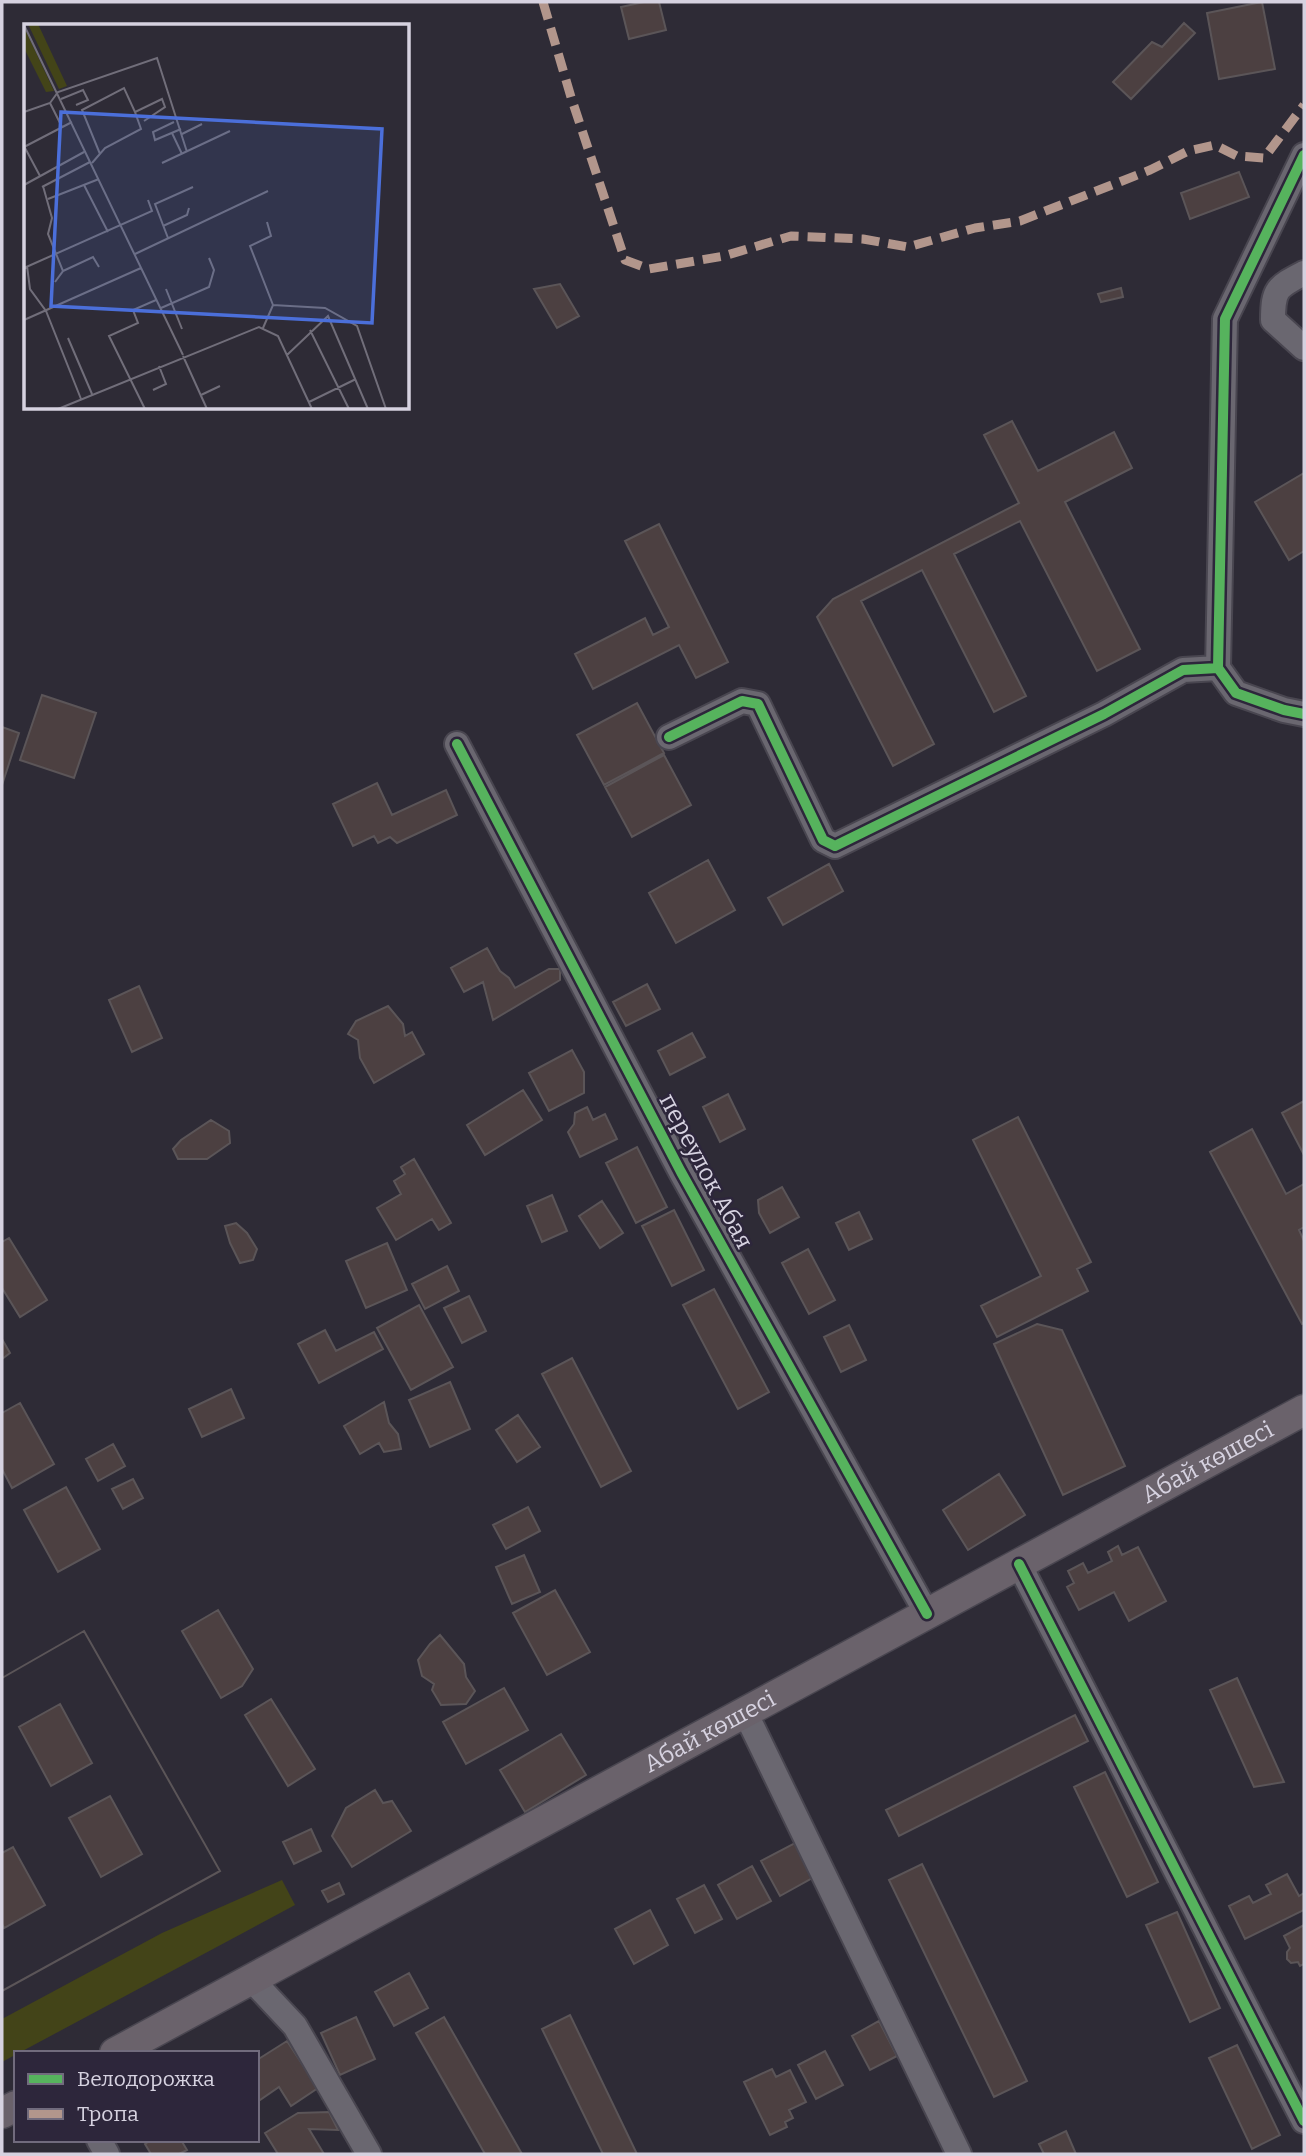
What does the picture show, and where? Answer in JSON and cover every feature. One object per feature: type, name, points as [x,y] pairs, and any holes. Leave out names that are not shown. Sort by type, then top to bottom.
[{"type":"main road","name":"Абай көшесі","points":[[119,2051],[1304,1410]]},
{"type":"street","points":[[1304,155],[1225,319],[1218,668],[1236,693],[1284,710],[1304,713]]},
{"type":"street","points":[[1304,273],[1284,283],[1273,298],[1273,320],[1304,348]]},
{"type":"street","points":[[669,737],[742,701],[758,704],[823,840],[835,846],[1104,714],[1183,670],[1218,668]]},
{"type":"street","name":"переулок Абая","points":[[457,744],[681,1172],[926,1614]]},
{"type":"street","points":[[1019,1564],[1304,2121]]},
{"type":"street","points":[[745,1712],[959,2154]]},
{"type":"street","points":[[251,1979],[295,2026],[369,2154]]},
{"type":"shaded area","points":[[282,1880],[295,1905],[23,2051],[14,2051],[14,2056],[2,2062],[2,2019],[162,1933]]},
{"type":"building","points":[[659,2],[666,30],[629,39],[621,7]]},
{"type":"building","points":[[1262,2],[1275,69],[1219,79],[1207,13]]},
{"type":"building","points":[[1184,23],[1195,33],[1131,99],[1113,82],[1152,42],[1162,47]]},
{"type":"building","points":[[1239,172],[1249,197],[1190,219],[1181,193]]},
{"type":"building","points":[[560,284],[579,316],[557,328],[534,289]]},
{"type":"building","points":[[1121,288],[1123,297],[1101,302],[1098,294]]},
{"type":"building","points":[[1012,421],[1038,471],[1114,432],[1132,468],[1065,502],[1140,649],[1097,671],[1020,521],[954,554],[1026,696],[994,712],[922,570],[861,601],[934,744],[893,766],[817,617],[833,599],[1019,503],[984,435]]},
{"type":"building","points":[[1304,473],[1304,551],[1289,560],[1255,502]]},
{"type":"building","points":[[659,524],[728,662],[696,678],[679,645],[593,689],[575,654],[645,618],[653,635],[669,627],[625,541]]},
{"type":"building","points":[[42,695],[96,713],[74,778],[20,760]]},
{"type":"building","points":[[637,703],[664,753],[604,785],[577,735]]},
{"type":"building","points":[[2,727],[19,733],[2,785]]},
{"type":"building","points":[[664,755],[691,805],[632,837],[605,787]]},
{"type":"building","points":[[377,783],[392,815],[446,790],[457,815],[397,843],[390,837],[378,843],[374,836],[353,846],[333,804]]},
{"type":"building","points":[[708,860],[735,910],[676,943],[649,893]]},
{"type":"building","points":[[829,864],[843,891],[783,925],[768,898]]},
{"type":"building","points":[[487,948],[500,971],[509,978],[515,988],[549,969],[560,969],[560,980],[493,1020],[483,982],[464,992],[451,968]]},
{"type":"building","points":[[647,984],[660,1009],[626,1026],[613,1002]]},
{"type":"building","points":[[139,986],[162,1038],[132,1052],[109,1000]]},
{"type":"building","points":[[388,1006],[403,1024],[405,1036],[412,1032],[424,1054],[374,1083],[360,1058],[358,1040],[348,1034],[356,1021]]},
{"type":"building","points":[[692,1033],[705,1057],[670,1075],[658,1051]]},
{"type":"building","points":[[572,1050],[584,1072],[584,1093],[549,1111],[529,1073]]},
{"type":"building","points":[[523,1090],[542,1120],[485,1155],[467,1125]]},
{"type":"building","points":[[728,1094],[745,1129],[720,1142],[703,1107]]},
{"type":"building","points":[[1304,1101],[1304,1155],[1282,1113]]},
{"type":"building","points":[[587,1107],[593,1120],[605,1114],[617,1139],[580,1157],[568,1132],[574,1124],[575,1113]]},
{"type":"building","points":[[1018,1117],[1091,1262],[1077,1269],[1088,1291],[997,1337],[981,1306],[1041,1276],[973,1140]]},
{"type":"building","points":[[211,1120],[229,1131],[230,1143],[207,1159],[178,1159],[173,1149],[181,1140]]},
{"type":"building","points":[[1252,1129],[1286,1194],[1304,1184],[1304,1227],[1299,1230],[1304,1241],[1302,1324],[1210,1152]]},
{"type":"building","points":[[637,1147],[667,1207],[636,1223],[606,1163]]},
{"type":"building","points":[[414,1159],[451,1223],[439,1230],[432,1219],[396,1240],[377,1208],[401,1194],[394,1181],[405,1174],[401,1167]]},
{"type":"building","points":[[782,1187],[799,1217],[770,1233],[759,1213],[758,1200]]},
{"type":"building","points":[[552,1195],[567,1231],[542,1242],[527,1206]]},
{"type":"building","points":[[602,1201],[623,1233],[600,1248],[579,1216]]},
{"type":"building","points":[[674,1210],[704,1270],[672,1286],[642,1226]]},
{"type":"building","points":[[859,1212],[872,1239],[849,1250],[836,1223]]},
{"type":"building","points":[[236,1223],[247,1233],[257,1249],[253,1260],[240,1263],[230,1243],[225,1226]]},
{"type":"building","points":[[9,1238],[47,1300],[20,1317],[2,1288],[2,1242]]},
{"type":"building","points":[[387,1243],[407,1290],[366,1308],[346,1261]]},
{"type":"building","points":[[808,1249],[835,1300],[809,1314],[782,1263]]},
{"type":"building","points":[[447,1266],[459,1291],[425,1309],[412,1284]]},
{"type":"building","points":[[714,1289],[769,1392],[738,1409],[683,1305]]},
{"type":"building","points":[[469,1296],[486,1331],[462,1343],[444,1308]]},
{"type":"building","points":[[419,1305],[453,1367],[411,1390],[377,1328]]},
{"type":"building","points":[[1037,1324],[1062,1330],[1125,1466],[1063,1495],[994,1344]]},
{"type":"building","points":[[849,1325],[866,1360],[841,1372],[824,1337]]},
{"type":"building","points":[[325,1330],[336,1351],[374,1332],[383,1349],[319,1383],[298,1344]]},
{"type":"building","points":[[2,1339],[10,1353],[2,1359]]},
{"type":"building","points":[[572,1358],[631,1471],[601,1487],[542,1374]]},
{"type":"building","points":[[450,1382],[470,1429],[430,1447],[409,1400]]},
{"type":"building","points":[[231,1389],[244,1418],[202,1437],[189,1409]]},
{"type":"building","points":[[384,1402],[389,1423],[398,1434],[401,1449],[384,1452],[379,1443],[360,1454],[344,1426]]},
{"type":"building","points":[[20,1403],[54,1464],[12,1488],[2,1469],[2,1413]]},
{"type":"building","points":[[518,1415],[540,1447],[517,1462],[496,1430]]},
{"type":"building","points":[[113,1444],[125,1466],[98,1481],[86,1459]]},
{"type":"building","points":[[999,1474],[1025,1515],[968,1550],[943,1510]]},
{"type":"building","points":[[133,1479],[143,1498],[123,1509],[112,1489]]},
{"type":"building","points":[[66,1487],[100,1549],[58,1572],[24,1510]]},
{"type":"building","points":[[528,1507],[540,1531],[506,1549],[493,1525]]},
{"type":"building","points":[[1118,1546],[1122,1555],[1138,1547],[1166,1601],[1129,1621],[1114,1592],[1079,1610],[1067,1587],[1074,1583],[1068,1571],[1083,1563],[1088,1573],[1112,1561],[1108,1552]]},
{"type":"building","points":[[524,1555],[540,1592],[512,1604],[496,1567]]},
{"type":"building","points":[[555,1590],[590,1652],[547,1675],[513,1613]]},
{"type":"building","points":[[218,1610],[253,1669],[242,1686],[221,1698],[182,1631]]},
{"type":"building","points":[[84,1631],[220,1871],[2,1991],[2,1924],[4,1928],[45,1905],[13,1847],[2,1853],[2,1678]],"holes":[[[60,1704],[92,1763],[51,1786],[19,1727]],[[110,1796],[142,1854],[101,1877],[69,1818]]]},
{"type":"building","points":[[84,1631],[220,1871],[2,1991],[2,1678]]},
{"type":"building","points":[[440,1635],[464,1664],[466,1677],[475,1691],[466,1704],[441,1705],[432,1690],[434,1684],[422,1676],[418,1660]]},
{"type":"building","points":[[1237,1678],[1284,1782],[1254,1787],[1210,1690]]},
{"type":"building","points":[[504,1688],[528,1730],[466,1764],[443,1722]]},
{"type":"building","points":[[271,1699],[315,1769],[288,1786],[245,1715]]},
{"type":"building","points":[[1075,1715],[1088,1741],[899,1836],[886,1810]]},
{"type":"building","points":[[561,1734],[586,1775],[525,1812],[500,1770]]},
{"type":"building","points":[[1105,1772],[1158,1882],[1127,1897],[1074,1787]]},
{"type":"building","points":[[375,1790],[383,1803],[392,1801],[411,1831],[352,1867],[332,1836],[346,1808]]},
{"type":"building","points":[[311,1829],[321,1851],[294,1864],[283,1842]]},
{"type":"building","points":[[795,1843],[814,1877],[780,1896],[761,1861]]},
{"type":"building","points":[[922,1864],[1027,2081],[994,2097],[889,1880]]},
{"type":"building","points":[[752,1866],[771,1901],[737,1919],[718,1885]]},
{"type":"building","points":[[1287,1874],[1299,1896],[1304,1893],[1304,1910],[1245,1939],[1229,1906],[1249,1896],[1253,1903],[1271,1894],[1266,1885]]},
{"type":"building","points":[[339,1883],[344,1894],[328,1902],[322,1891]]},
{"type":"building","points":[[704,1885],[722,1919],[695,1933],[677,1899]]},
{"type":"building","points":[[650,1910],[668,1945],[634,1964],[615,1929]]},
{"type":"building","points":[[1177,1912],[1220,2008],[1190,2022],[1146,1925]]},
{"type":"building","points":[[1304,1925],[1304,1964],[1300,1966],[1298,1962],[1291,1963],[1287,1959],[1290,1948],[1284,1936]]},
{"type":"building","points":[[409,1973],[428,2008],[394,2026],[375,1992]]},
{"type":"building","points":[[570,2015],[637,2154],[603,2154],[542,2029]]},
{"type":"building","points":[[356,2017],[375,2059],[340,2075],[321,2033]]},
{"type":"building","points":[[444,2017],[522,2154],[485,2154],[416,2033]]},
{"type":"building","points":[[879,2021],[897,2056],[870,2070],[852,2036]]},
{"type":"building","points":[[287,2041],[318,2088],[291,2106],[279,2087],[259,2101],[259,2059]]},
{"type":"building","points":[[1237,2045],[1280,2135],[1252,2149],[1209,2058]]},
{"type":"building","points":[[825,2051],[843,2085],[816,2099],[798,2065]]},
{"type":"building","points":[[772,2069],[776,2077],[790,2070],[806,2102],[789,2110],[793,2118],[785,2122],[787,2127],[770,2135],[744,2082]]},
{"type":"building","points":[[329,2112],[338,2130],[309,2129],[324,2154],[278,2154],[265,2133],[298,2113]]},
{"type":"building","points":[[1066,2131],[1076,2154],[1044,2154],[1039,2144]]},
{"type":"building","points":[[182,2142],[187,2150],[179,2154],[151,2154],[145,2144]]},
{"type":"marked path","points":[[543,2],[625,260],[649,269],[724,256],[791,236],[863,239],[908,247],[975,228],[1020,221],[1150,170],[1188,151],[1215,145],[1237,156],[1264,158],[1304,105]]},
{"type":"cycle path","points":[[1304,155],[1225,319],[1218,668],[1236,693],[1304,714]]},
{"type":"cycle path","points":[[669,737],[742,701],[758,704],[823,840],[835,846],[1104,714],[1183,670],[1218,668]]},
{"type":"cycle path","points":[[457,744],[681,1172],[927,1614]]},
{"type":"cycle path","points":[[1019,1564],[1304,2121]]}]
